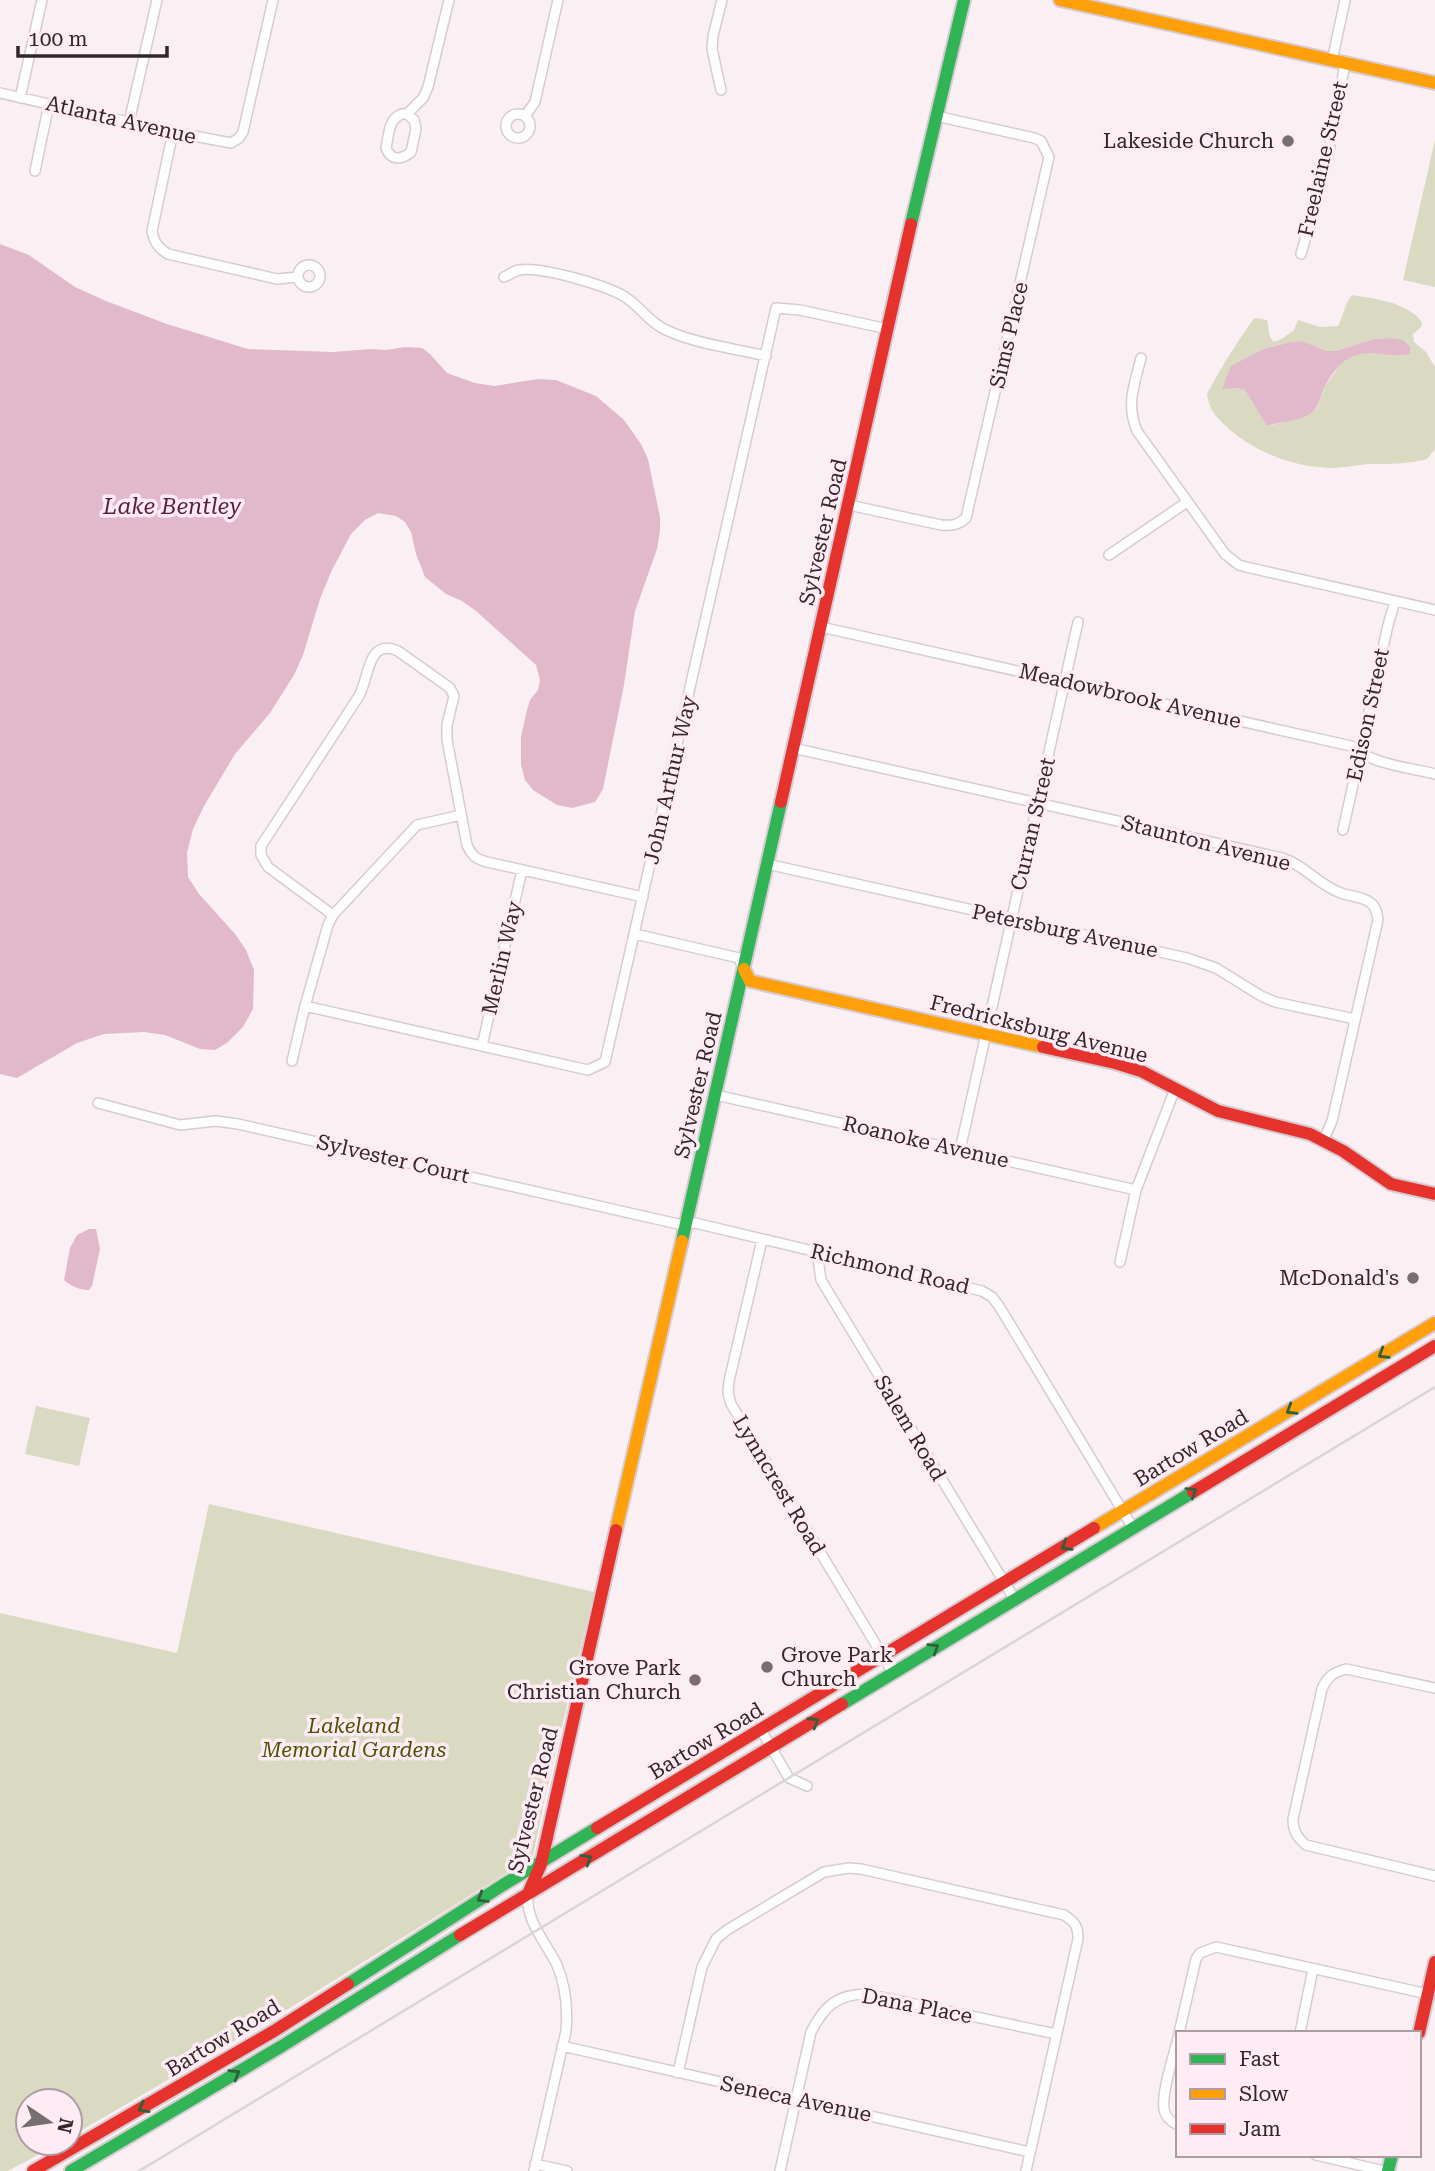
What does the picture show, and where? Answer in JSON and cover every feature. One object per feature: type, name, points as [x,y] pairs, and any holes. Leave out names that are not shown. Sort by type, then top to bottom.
[{"type":"main road","name":"Sylvester Road","points":[[528,1894],[541,1864],[964,0]]},
{"type":"main road","points":[[1060,0],[1435,83]]},
{"type":"main road","name":"Fredricksburg Avenue","points":[[744,969],[750,981],[1141,1071],[1218,1111],[1324,1139],[1391,1184],[1435,1194]]},
{"type":"main road","name":"Bartow Road","points":[[33,2171],[274,2031],[493,1892],[1435,1323]]},
{"type":"main road","name":"Bartow Road","points":[[71,2171],[1435,1346]]},
{"type":"main road","points":[[1419,2031],[1435,1962]]},
{"type":"street","points":[[20,98],[42,0]]},
{"type":"street","points":[[129,122],[157,0]]},
{"type":"street","name":"Atlanta Avenue","points":[[0,93],[231,143],[241,136],[273,0]]},
{"type":"street","points":[[407,114],[416,124],[411,152],[405,157],[396,158],[391,156],[386,148],[391,123],[397,115],[407,114],[423,98],[449,0]]},
{"type":"street","points":[[525,116],[535,102],[558,0]]},
{"type":"street","points":[[721,90],[712,49],[722,0]]},
{"type":"street","name":"Freelaine Street","points":[[1301,254],[1327,162],[1345,0]]},
{"type":"street","points":[[35,171],[49,104]]},
{"type":"street","name":"Sims Place","points":[[849,505],[941,525],[951,526],[966,518],[1049,157],[1041,141],[1034,138],[936,116]]},
{"type":"street","points":[[173,132],[152,230],[153,240],[159,249],[168,254],[277,279],[298,277]]},
{"type":"street","points":[[504,276],[519,270],[537,270],[605,287],[630,299],[661,328],[766,355]]},
{"type":"street","name":"John Arthur Way","points":[[305,1006],[588,1070],[605,1062],[776,308],[800,310],[888,329]]},
{"type":"street","points":[[1141,358],[1130,401],[1131,417],[1137,432],[1225,554],[1239,565],[1435,610]]},
{"type":"street","points":[[1109,555],[1187,502]]},
{"type":"street","name":"Edison Street","points":[[1343,830],[1395,601]]},
{"type":"street","name":"Curran Street","points":[[960,1150],[1078,622]]},
{"type":"street","name":"Meadowbrook Avenue","points":[[821,627],[1351,746],[1372,760],[1435,774]]},
{"type":"street","points":[[333,915],[268,867],[261,855],[261,846],[364,688],[370,661],[382,649],[390,648],[450,688],[453,696],[447,740],[471,854],[477,859],[643,897]]},
{"type":"street","name":"Staunton Avenue","points":[[793,748],[1282,858],[1302,867],[1329,888],[1365,899],[1372,904],[1377,911],[1378,920],[1332,1121],[1324,1139]]},
{"type":"street","points":[[292,1061],[305,1006],[333,915],[417,825],[461,815]]},
{"type":"street","name":"Petersburg Avenue","points":[[767,864],[1202,962],[1275,1002],[1355,1019]]},
{"type":"street","name":"Merlin Way","points":[[482,1046],[522,870]]},
{"type":"street","points":[[635,934],[739,958],[744,969]]},
{"type":"street","points":[[1120,1262],[1136,1191],[1174,1089]]},
{"type":"street","name":"Roanoke Avenue","points":[[716,1095],[1136,1191]]},
{"type":"street","name":"Sylvester Court","points":[[98,1103],[180,1125],[216,1121],[238,1124],[687,1224]]},
{"type":"street","name":"Richmond Road","points":[[687,1224],[695,1223],[966,1286],[992,1297],[1133,1528]]},
{"type":"street","name":"Lynncrest Road","points":[[762,1240],[729,1381],[731,1404],[893,1673]]},
{"type":"street","name":"Salem Road","points":[[817,1252],[821,1280],[1015,1600]]},
{"type":"street","points":[[1435,1688],[1353,1669],[1333,1673],[1325,1680],[1293,1819],[1293,1828],[1298,1838],[1306,1845],[1435,1876]]},
{"type":"street","points":[[761,1730],[789,1777],[807,1786]]},
{"type":"street","points":[[678,2073],[702,1967],[716,1939],[824,1872],[861,1869],[1064,1915],[1078,1927],[1078,1939],[1026,2171]]},
{"type":"street","name":"Sylvester Road","points":[[528,1894],[530,1916],[556,1964],[566,1996],[566,2031],[535,2168]]},
{"type":"street","points":[[1179,2031],[1196,1959],[1200,1953],[1216,1947],[1428,1994]]},
{"type":"street","points":[[1300,2031],[1313,1969]]},
{"type":"street","name":"Dana Place","points":[[780,2171],[811,2032],[820,2013],[833,2002],[852,1994],[888,1997],[1056,2034]]},
{"type":"street","name":"Seneca Avenue","points":[[562,2046],[1030,2152]]},
{"type":"street","points":[[1174,2122],[1164,2111],[1164,2099],[1176,2047]]},
{"type":"street","points":[[1325,2157],[1386,2171]]},
{"type":"street","points":[[535,2168],[567,2171]]},
{"type":"green space","points":[[1435,140],[1435,287],[1403,280]]},
{"type":"green space","points":[[1352,295],[1390,302],[1416,315],[1422,322],[1421,327],[1413,334],[1414,342],[1426,352],[1435,367],[1435,449],[1427,459],[1336,468],[1303,465],[1276,457],[1251,445],[1228,428],[1211,409],[1207,394],[1255,318],[1267,320],[1270,337],[1274,342],[1294,330],[1298,320],[1320,327],[1338,326]],"holes":[[[1391,338],[1403,356],[1372,351],[1353,355],[1342,362],[1325,386],[1317,408],[1307,416],[1268,426],[1245,390],[1236,388],[1264,349],[1290,342],[1303,341],[1326,351],[1336,351],[1374,339]]]},
{"type":"green space","points":[[36,1406],[90,1418],[79,1466],[25,1454]]},
{"type":"green space","name":"Lakeland Memorial Gardens","points":[[209,1504],[594,1592],[533,1856],[269,2021],[84,2129],[84,2087],[14,2087],[14,2157],[34,2157],[8,2171],[0,2171],[0,1613],[177,1653]]},
{"type":"water","name":"Lake Bentley","points":[[0,244],[29,255],[75,287],[106,301],[167,324],[248,349],[333,352],[422,348],[447,373],[475,383],[494,386],[538,379],[556,380],[596,396],[624,420],[648,459],[660,517],[657,549],[635,611],[624,685],[603,789],[595,802],[572,808],[557,805],[533,790],[525,780],[521,765],[521,737],[527,710],[530,700],[538,690],[540,680],[536,665],[476,611],[446,594],[425,577],[411,532],[405,522],[396,516],[378,513],[365,520],[351,534],[320,599],[294,675],[270,713],[235,754],[193,829],[187,853],[188,877],[199,894],[236,935],[254,970],[253,1009],[243,1027],[227,1043],[215,1050],[200,1049],[165,1035],[144,1032],[104,1034],[77,1043],[17,1078],[0,1074]]},
{"type":"water","points":[[1374,339],[1403,340],[1410,347],[1410,354],[1366,353],[1347,359],[1330,378],[1316,408],[1300,419],[1267,426],[1245,390],[1222,389],[1231,366],[1264,349],[1303,341],[1326,351],[1336,351]]},
{"type":"water","points":[[89,1229],[96,1229],[100,1249],[89,1290],[75,1287],[64,1280],[70,1248],[77,1235]]},
{"type":"railway","points":[[139,2171],[1435,1387]]},
{"type":"traffic: fast","points":[[911,224],[964,0]]},
{"type":"traffic: fast","points":[[682,1241],[781,802]]},
{"type":"traffic: fast","points":[[842,1704],[1193,1492]]},
{"type":"traffic: fast","points":[[348,1984],[597,1828]]},
{"type":"traffic: fast","points":[[71,2171],[282,2046],[460,1935]]},
{"type":"traffic: fast","points":[[1388,2171],[1392,2157]]},
{"type":"traffic: slow","points":[[1060,0],[1435,83]]},
{"type":"traffic: slow","points":[[744,969],[750,981],[1043,1047]]},
{"type":"traffic: slow","points":[[616,1530],[682,1241]]},
{"type":"traffic: slow","points":[[1094,1528],[1435,1323]]},
{"type":"traffic: jam","points":[[781,802],[911,224]]},
{"type":"traffic: jam","points":[[1043,1047],[1141,1071],[1218,1111],[1310,1134],[1343,1151],[1391,1184],[1435,1194]]},
{"type":"traffic: jam","points":[[1193,1492],[1435,1346]]},
{"type":"traffic: jam","points":[[597,1828],[1094,1528]]},
{"type":"traffic: jam","points":[[528,1894],[541,1864],[616,1530]]},
{"type":"traffic: jam","points":[[460,1935],[842,1704]]},
{"type":"traffic: jam","points":[[1419,2031],[1435,1962]]},
{"type":"traffic: jam","points":[[33,2171],[274,2031],[348,1984]]},
{"type":"place","name":"Lakeside Church","points":[[1288,141]]},
{"type":"place","name":"McDonald's","points":[[1413,1278]]},
{"type":"place","name":"Grove Park Church","points":[[767,1667]]},
{"type":"place","name":"Grove Park Christian Church","points":[[695,1680]]}]
